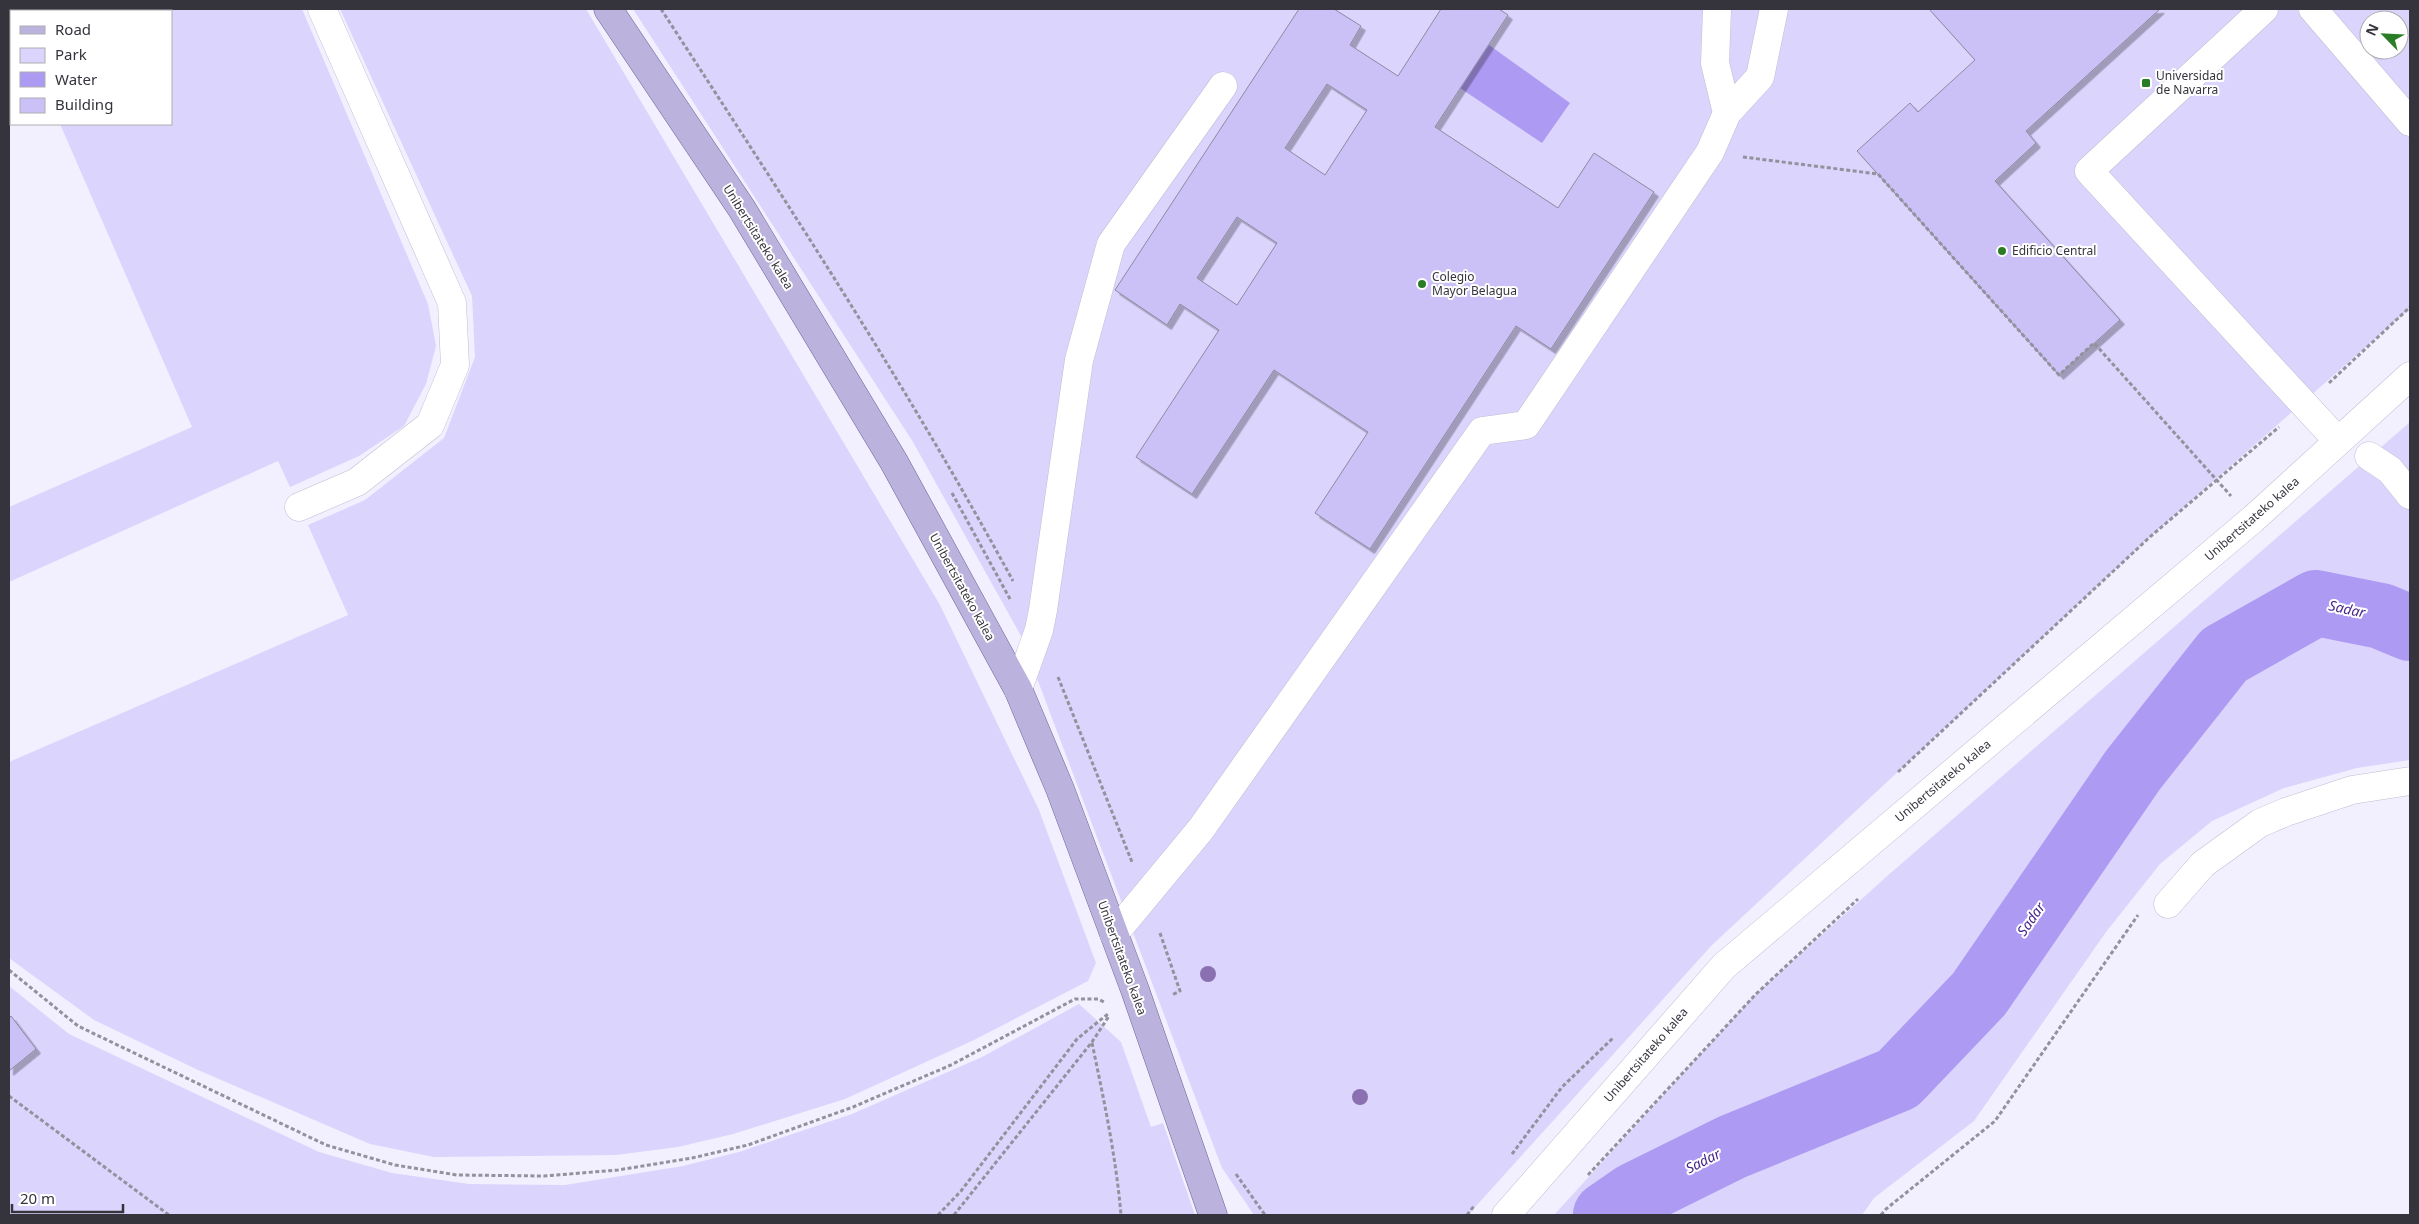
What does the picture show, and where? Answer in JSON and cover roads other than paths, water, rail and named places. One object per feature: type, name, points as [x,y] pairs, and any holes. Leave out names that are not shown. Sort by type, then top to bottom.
[{"type":"main road","name":"Unibertsitateko kalea","points":[[608,9],[742,209],[879,437],[1018,689],[1060,790],[1114,934],[1213,1215]]},
{"type":"street","points":[[299,507],[357,482],[430,425],[454,366],[452,303],[322,9]]},
{"type":"street","points":[[1717,9],[1715,63],[1727,113]]},
{"type":"street","points":[[1114,934],[1201,829],[1482,431],[1526,425],[1710,152],[1727,113],[1760,77],[1774,9]]},
{"type":"street","points":[[2264,9],[2089,171],[2338,441]]},
{"type":"street","points":[[2313,9],[2410,122]]},
{"type":"street","points":[[1018,689],[1042,617],[1079,360],[1111,244],[1223,86]]},
{"type":"street","name":"Unibertsitateko kalea","points":[[1506,1215],[1724,966],[2253,519],[2410,376]]},
{"type":"street","points":[[2369,456],[2390,470],[2410,495]]},
{"type":"street","points":[[2168,904],[2203,864],[2260,823],[2286,812],[2352,790],[2410,781]]},
{"type":"water","points":[[1489,45],[1570,103],[1542,143],[1460,88]]},
{"type":"waterway","name":"Sadar","points":[[1606,1215],[1635,1195],[1732,1147],[1898,1079],[1979,994],[2133,770],[2224,655],[2316,603],[2381,616],[2410,628]]},
{"type":"place","name":"Universidad de Navarra","points":[[2146,83]]},
{"type":"place","name":"Edificio Central","points":[[2002,251]]},
{"type":"place","name":"Colegio Mayor Belagua","points":[[1422,284]]}]
